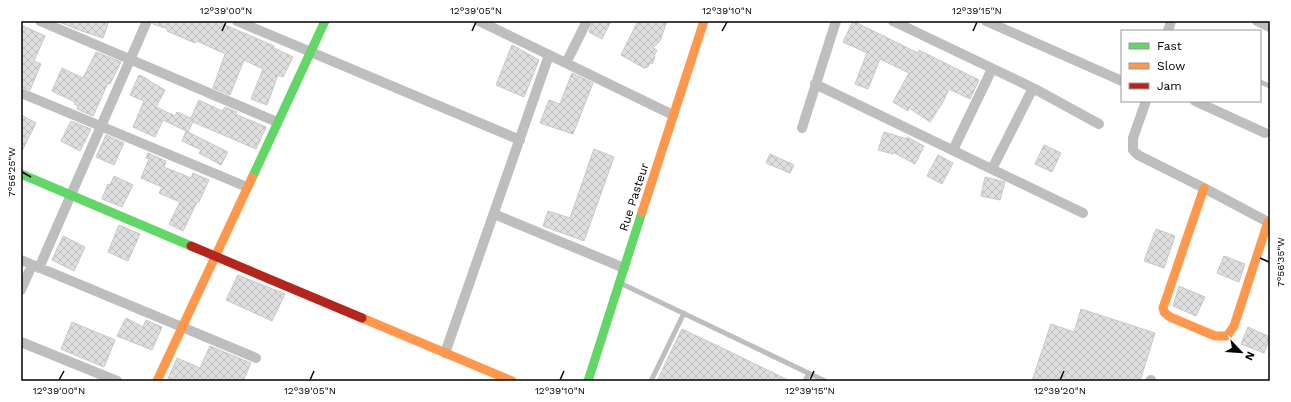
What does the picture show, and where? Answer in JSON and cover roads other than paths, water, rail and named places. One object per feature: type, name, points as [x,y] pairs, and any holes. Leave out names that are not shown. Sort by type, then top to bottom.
[{"type":"street","points":[[40,21],[278,122]]},
{"type":"street","points":[[21,290],[36,266],[70,195],[147,21]]},
{"type":"street","points":[[237,21],[520,140]]},
{"type":"street","points":[[157,381],[325,21]]},
{"type":"street","points":[[479,21],[673,115]]},
{"type":"street","points":[[566,63],[587,21]]},
{"type":"street","name":"Rue Pasteur","points":[[588,381],[704,21]]},
{"type":"street","points":[[802,128],[836,21]]},
{"type":"street","points":[[893,21],[1033,88],[1099,124]]},
{"type":"street","points":[[986,21],[1121,81]]},
{"type":"street","points":[[1257,21],[1270,27]]},
{"type":"street","points":[[445,353],[549,55]]},
{"type":"street","points":[[953,150],[992,68]]},
{"type":"street","points":[[815,84],[1083,213]]},
{"type":"street","points":[[992,169],[1033,88]]},
{"type":"street","points":[[21,93],[247,187]]},
{"type":"street","points":[[1146,102],[1133,138],[1133,150],[1138,155],[1204,188],[1269,223],[1234,326],[1227,336],[1215,336],[1170,317],[1164,312],[1163,308],[1204,188]]},
{"type":"street","points":[[1198,102],[1265,133]]},
{"type":"street","points":[[21,174],[512,381]]},
{"type":"street","points":[[494,214],[624,268]]},
{"type":"street","points":[[21,260],[256,358]]},
{"type":"street","points":[[21,342],[117,381]]},
{"type":"lane","points":[[619,283],[825,381]]},
{"type":"lane","points":[[651,381],[684,314]]},
{"type":"lane","points":[[805,381],[809,374]]}]
